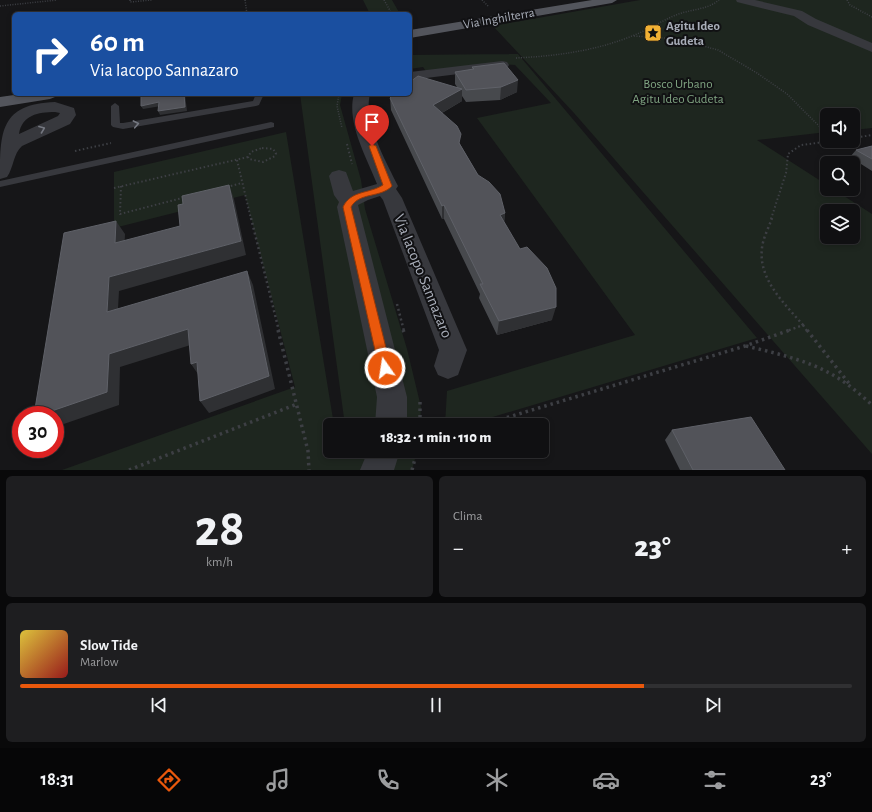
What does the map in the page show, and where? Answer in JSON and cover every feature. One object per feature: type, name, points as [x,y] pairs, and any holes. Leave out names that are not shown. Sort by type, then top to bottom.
[{"type":"main road","name":"Via Inghilterra","points":[[412,34],[612,0]]},
{"type":"main road","points":[[0,102],[38,96]]},
{"type":"street","points":[[727,0],[773,9],[812,22],[872,48]]},
{"type":"street","points":[[741,0],[798,13],[812,22]]},
{"type":"street","points":[[412,76],[510,62]]},
{"type":"street","name":"Via Iacopo Sannazaro","points":[[361,96],[359,99],[361,117],[388,186],[384,189],[392,198],[453,350],[448,366]]},
{"type":"street","points":[[0,173],[9,148]]},
{"type":"street","points":[[339,176],[344,195],[350,201]]},
{"type":"street","points":[[384,189],[361,195],[350,201],[347,207],[392,397],[391,418]]},
{"type":"street","points":[[377,470],[381,458]]},
{"type":"lane","points":[[115,106],[116,125],[123,126],[256,102],[259,96]]},
{"type":"lane","points":[[0,184],[271,125]]},
{"type":"path","points":[[0,6],[56,0]]},
{"type":"path","points":[[130,0],[130,2],[152,0]]},
{"type":"path","points":[[245,0],[247,12]]},
{"type":"path","points":[[384,0],[391,12]]},
{"type":"path","points":[[510,62],[579,51],[633,36],[684,12],[710,6],[719,0]]},
{"type":"path","points":[[847,0],[850,5],[872,16]]},
{"type":"path","points":[[633,36],[677,39],[718,50],[757,73],[786,94],[820,127]]},
{"type":"path","points":[[860,137],[872,135]]},
{"type":"path","points":[[75,150],[111,143]]},
{"type":"path","points":[[820,143],[801,145],[788,154],[786,173],[762,248],[764,274],[779,297],[803,325],[836,369],[855,390],[872,405]]},
{"type":"path","points":[[114,188],[248,157],[251,152],[262,148],[273,149],[276,153],[274,158],[265,162],[252,161],[248,157]]},
{"type":"path","points":[[236,160],[297,404],[308,451],[309,470]]},
{"type":"path","points":[[219,189],[242,183]]},
{"type":"path","points":[[121,186],[120,214],[189,196]]},
{"type":"path","points":[[505,418],[745,346],[803,325]]},
{"type":"path","points":[[745,346],[802,361],[828,372],[855,390]]},
{"type":"path","points":[[128,470],[297,404]]},
{"type":"path","points":[[412,470],[415,458]]},
{"type":"green space","points":[[363,0],[392,0],[399,12],[369,12]]},
{"type":"green space","name":"Bosco Urbano Agitu Ideo Gudeta","points":[[640,0],[872,0],[872,128],[860,129],[860,108],[820,108],[820,133],[757,140],[820,180],[820,196],[844,196],[856,204],[820,204],[820,244],[860,244],[860,206],[872,214],[872,454],[574,113],[493,26]]},
{"type":"green space","points":[[518,54],[757,338],[489,418],[445,418],[447,391],[635,335],[477,118],[551,103],[515,65],[499,64],[428,74],[423,67],[412,69],[412,55]]},
{"type":"green space","points":[[300,96],[342,96],[340,105],[361,180],[365,209],[407,349],[421,407],[420,418],[344,418]]},
{"type":"green space","points":[[286,132],[333,418],[323,418],[323,458],[415,458],[412,470],[62,470],[295,387],[245,195],[114,228],[114,172]]},
{"type":"building","points":[[504,63],[518,80],[501,87],[466,90],[455,72],[474,69],[472,67]]},
{"type":"building","points":[[418,76],[462,89],[433,105],[457,126],[461,134],[459,143],[478,175],[489,182],[500,194],[505,213],[500,215],[520,249],[527,247],[547,268],[556,288],[556,307],[499,321],[480,284],[483,284],[444,205],[442,206],[390,98],[392,96],[412,96],[412,80]]},
{"type":"building","points":[[141,96],[184,96],[185,107],[158,111],[159,102],[141,106]]},
{"type":"building","points":[[872,146],[872,159],[856,150]]},
{"type":"building","points":[[229,185],[241,241],[109,277],[107,312],[247,271],[269,376],[200,401],[197,362],[191,364],[188,329],[109,354],[107,392],[64,407],[35,406],[64,233],[116,221],[115,243],[180,226],[178,205],[183,204],[182,196]]},
{"type":"building","points":[[751,417],[785,470],[693,470],[672,430]]},
{"type":"place","name":"Agitu Ideo Gudeta","points":[[653,33]]},
{"type":"route","points":[[372,146],[388,186],[378,192],[356,197],[350,201],[347,207],[385,368]]}]
